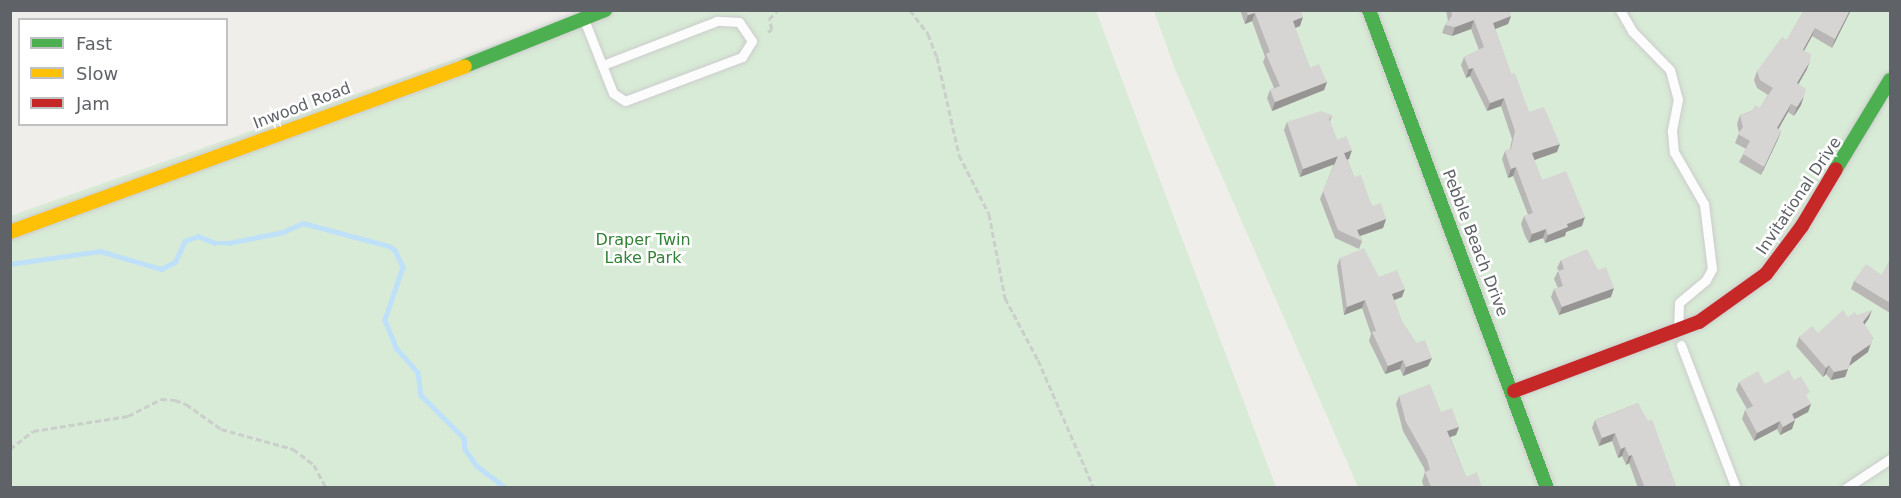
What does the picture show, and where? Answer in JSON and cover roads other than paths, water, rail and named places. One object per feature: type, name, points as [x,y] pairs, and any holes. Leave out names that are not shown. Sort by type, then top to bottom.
[{"type":"street","name":"Inwood Road","points":[[10,232],[584,20],[605,10]]},
{"type":"street","name":"Pebble Beach Drive","points":[[1369,10],[1514,391],[1547,488]]},
{"type":"street","name":"Invitational Drive","points":[[1514,391],[1699,322],[1766,273],[1808,218],[1890,80]]},
{"type":"lane","points":[[1620,10],[1632,31],[1670,70],[1678,99],[1672,131],[1674,152],[1704,204],[1712,269],[1706,280],[1679,303],[1678,327]]},
{"type":"lane","points":[[584,20],[613,93],[625,101],[742,57],[752,40],[739,22],[717,21],[603,65]]},
{"type":"lane","points":[[1681,345],[1736,488]]},
{"type":"lane","points":[[1846,488],[1890,459]]},
{"type":"waterway","points":[[10,264],[100,251],[161,269],[175,262],[185,241],[198,236],[215,243],[228,243],[283,232],[303,223],[389,246],[395,250],[403,267],[385,320],[397,349],[418,372],[421,395],[464,438],[465,449],[477,466],[506,488]]},
{"type":"park label","name":"Draper Twin Lake Park","points":[[643,249]]}]
